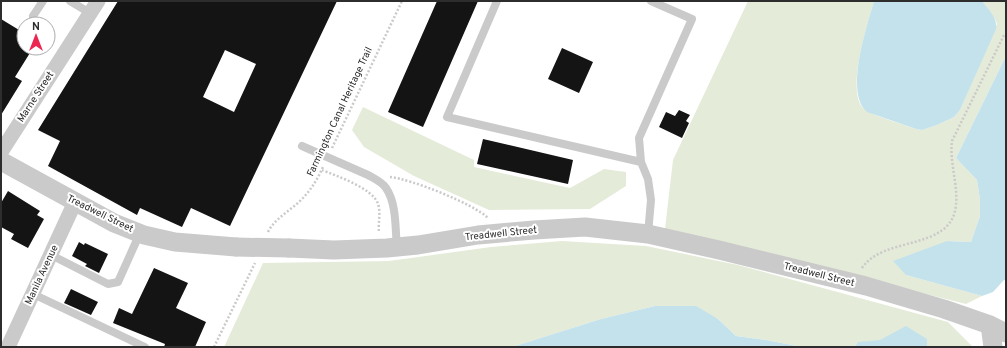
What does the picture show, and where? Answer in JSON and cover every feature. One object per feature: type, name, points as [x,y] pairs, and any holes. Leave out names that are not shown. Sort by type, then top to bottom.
[{"type":"street","name":"Marne Street","points":[[1,152],[94,7]]},
{"type":"street","name":"Treadwell Street","points":[[1,161],[114,223],[140,233],[175,242],[236,247],[362,250],[396,241],[585,227],[648,234],[719,250],[856,284],[944,309],[998,329]]},
{"type":"street","name":"Manila Avenue","points":[[9,347],[75,202]]},
{"type":"street","points":[[993,347],[998,329]]},
{"type":"lane","points":[[33,16],[43,1]]},
{"type":"lane","points":[[70,1],[94,7]]},
{"type":"lane","points":[[497,1],[447,116],[641,162]]},
{"type":"lane","points":[[648,234],[651,200],[648,179],[641,162],[639,138],[692,19],[651,1]]},
{"type":"lane","points":[[302,146],[368,175],[378,180],[386,187],[391,196],[394,210],[396,241]]},
{"type":"lane","points":[[51,255],[108,284],[118,282],[140,233]]},
{"type":"lane","points":[[33,294],[145,347]]},
{"type":"path","name":"Farmington Canal Heritage Trail","points":[[268,234],[280,217],[313,188],[402,1]]},
{"type":"path","points":[[856,284],[861,270],[871,259],[886,251],[931,237],[943,230],[952,221],[956,200],[951,150],[952,141],[1004,35]]},
{"type":"path","points":[[322,170],[367,191],[374,197],[378,203],[379,210],[379,234],[396,241]]},
{"type":"path","points":[[368,175],[394,178],[420,185],[474,209],[490,220]]},
{"type":"path","points":[[214,347],[255,261]]},
{"type":"green space","points":[[748,1],[874,1],[863,40],[857,73],[859,100],[864,109],[874,114],[888,120],[922,130],[954,117],[960,110],[997,24],[982,1],[1006,1],[1006,56],[956,158],[977,180],[980,200],[980,216],[971,242],[947,241],[906,275],[982,296],[966,304],[665,229],[673,160]]},
{"type":"green space","points":[[363,107],[474,160],[474,167],[570,188],[604,169],[626,172],[626,186],[590,209],[489,210],[414,176],[364,147],[352,130]]},
{"type":"green space","points":[[562,241],[646,246],[738,265],[948,322],[973,347],[802,347],[736,336],[718,319],[655,306],[601,319],[512,347],[224,347],[263,263],[389,261],[491,247]]},
{"type":"water","points":[[874,1],[982,1],[992,14],[996,21],[996,29],[960,110],[954,117],[922,130],[867,112],[860,103],[857,90],[859,59]]},
{"type":"water","points":[[1006,56],[1006,280],[1004,280],[993,292],[982,296],[906,275],[893,261],[947,241],[971,242],[980,216],[980,200],[977,180],[956,158]]},
{"type":"water","points":[[655,306],[696,306],[718,319],[736,336],[802,347],[512,347],[601,319]]},
{"type":"water","points":[[906,326],[927,339],[927,347],[855,347],[858,342],[880,340]]},
{"type":"building","points":[[118,1],[337,1],[230,226],[191,208],[182,227],[140,208],[137,215],[48,166],[60,141],[38,130]],"holes":[[[225,50],[256,64],[234,112],[203,97]]]},
{"type":"building","points":[[437,1],[478,1],[423,127],[388,112]]},
{"type":"building","points":[[1,19],[16,28],[16,56],[28,56],[15,77],[22,81],[1,115]]},
{"type":"building","points":[[562,48],[593,62],[579,93],[548,79]]},
{"type":"building","points":[[679,110],[690,115],[686,121],[689,123],[682,138],[659,127],[666,112],[675,116]]},
{"type":"building","points":[[483,139],[573,160],[568,184],[477,164]]},
{"type":"building","points":[[8,191],[40,211],[37,215],[44,219],[28,248],[11,239],[14,234],[1,227],[1,203]]},
{"type":"building","points":[[79,242],[84,245],[85,243],[108,254],[99,273],[85,266],[87,264],[72,256]]},
{"type":"building","points":[[154,268],[188,283],[176,308],[206,322],[195,347],[164,347],[165,344],[113,323],[119,308],[132,314]]},
{"type":"building","points":[[71,289],[98,302],[91,315],[64,303]]}]
